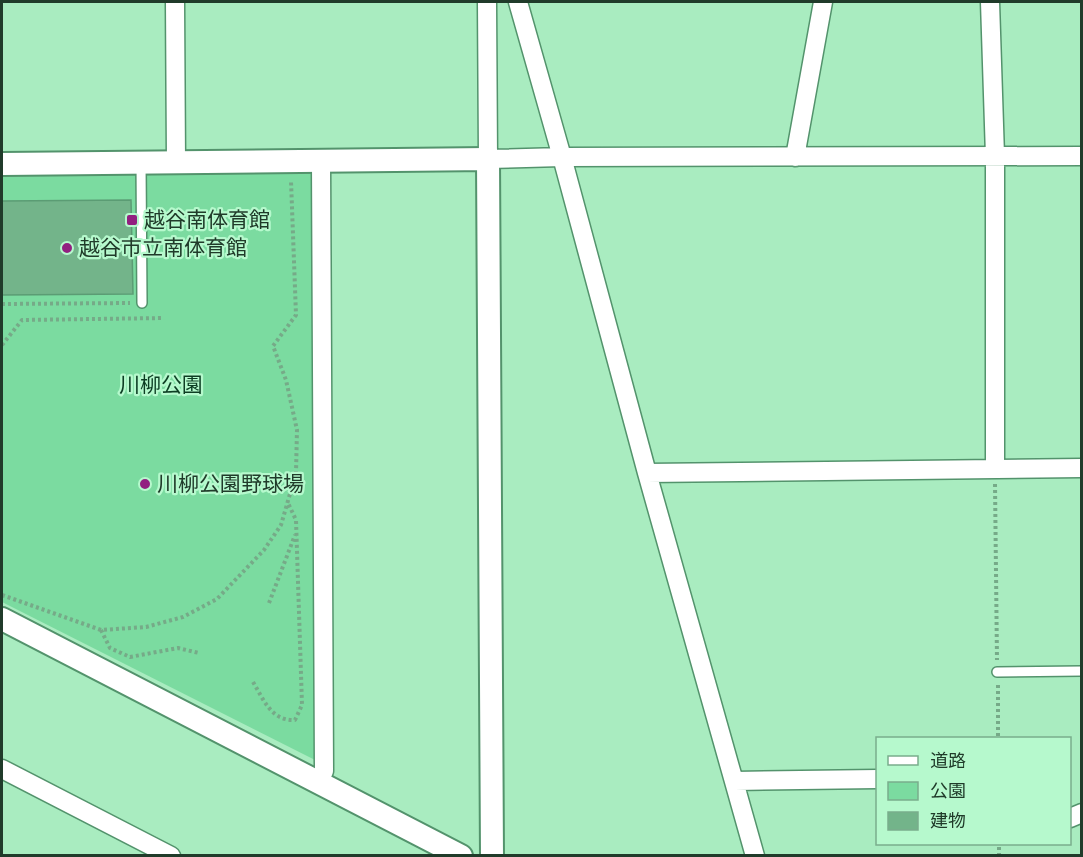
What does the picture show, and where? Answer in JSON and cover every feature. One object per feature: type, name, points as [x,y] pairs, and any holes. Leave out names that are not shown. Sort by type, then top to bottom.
[{"type":"street","points":[[175,2],[176,162]]},
{"type":"street","points":[[487,2],[492,855]]},
{"type":"street","points":[[518,2],[755,855]]},
{"type":"street","points":[[795,157],[823,2]]},
{"type":"street","points":[[990,2],[994,156],[995,469]]},
{"type":"street","points":[[2,164],[321,162],[562,157],[1082,156]]},
{"type":"street","points":[[319,781],[324,771],[321,162]]},
{"type":"street","points":[[647,473],[1082,468]]},
{"type":"street","points":[[2,619],[210,728],[319,781],[461,855]]},
{"type":"street","points":[[2,768],[171,855]]},
{"type":"street","points":[[735,781],[876,779]]},
{"type":"lane","points":[[141,162],[142,303]]},
{"type":"lane","points":[[997,672],[1082,671]]},
{"type":"path","points":[[2,595],[100,630],[146,627],[183,617],[217,598],[264,550],[281,525],[296,474],[297,430],[286,380],[273,346],[296,315],[290,162]]},
{"type":"path","points":[[2,304],[142,303]]},
{"type":"path","points":[[2,345],[22,320],[164,318]]},
{"type":"path","points":[[2,335],[6,339]]},
{"type":"path","points":[[995,469],[998,737]]},
{"type":"path","points":[[253,682],[270,710],[284,720],[295,720],[302,705],[297,532],[296,520],[287,503]]},
{"type":"path","points":[[269,603],[297,532]]},
{"type":"path","points":[[100,630],[110,648],[130,657],[178,648],[199,653]]},
{"type":"green space","name":"川柳公園","points":[[321,162],[319,762],[2,602],[2,169]]},
{"type":"building","name":"越谷市立南体育館","points":[[131,200],[133,294],[2,295],[2,201]]},
{"type":"place","name":"越谷南体育館","points":[[132,220]]},
{"type":"place","name":"越谷市立南体育館","points":[[67,248]]},
{"type":"place","name":"川柳公園野球場","points":[[145,484]]}]
